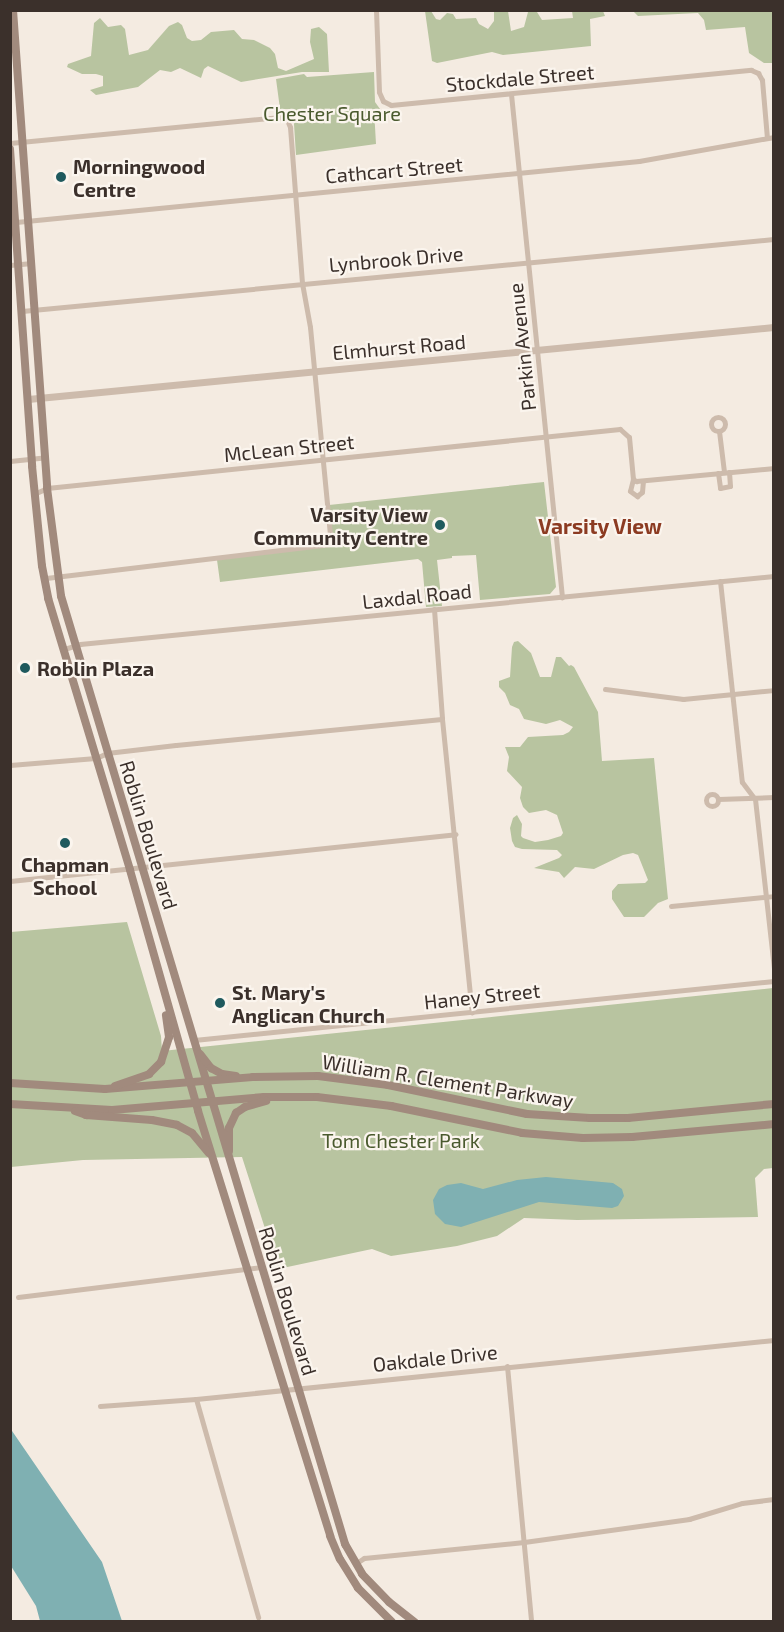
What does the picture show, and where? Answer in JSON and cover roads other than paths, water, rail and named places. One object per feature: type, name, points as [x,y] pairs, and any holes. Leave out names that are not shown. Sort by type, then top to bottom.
[{"type":"main road","name":"Roblin Boulevard","points":[[13,10],[47,488],[57,576],[75,645],[198,1052],[211,1103],[345,1544],[355,1564],[389,1602],[416,1622]]},
{"type":"main road","name":"Roblin Boulevard","points":[[10,149],[16,222],[15,265],[22,311],[32,458],[44,578],[212,1159],[335,1548],[358,1588],[392,1622]]},
{"type":"main road","points":[[105,1089],[141,1078],[161,1062],[169,1037],[164,995]]},
{"type":"main road","points":[[198,1052],[211,1068],[222,1074],[253,1077]]},
{"type":"main road","name":"William R. Clement Parkway","points":[[10,1083],[105,1089],[253,1077],[318,1076],[359,1080],[527,1114],[560,1117],[628,1118],[774,1104]]},
{"type":"main road","points":[[229,1159],[230,1128],[236,1113],[245,1107],[279,1097]]},
{"type":"main road","name":"William R. Clement Parkway","points":[[10,1104],[112,1110],[279,1097],[317,1097],[370,1102],[494,1128],[558,1137],[632,1137],[774,1124]]},
{"type":"main road","points":[[68,1109],[86,1116],[152,1120],[177,1125],[192,1133],[212,1159]]},
{"type":"street","name":"Stockdale Street","points":[[376,10],[379,92],[382,100],[391,105],[751,70],[758,73],[762,80],[770,138]]},
{"type":"street","name":"Parkin Avenue","points":[[511,94],[562,597]]},
{"type":"street","points":[[10,143],[279,117],[287,120],[290,128],[303,283],[331,544],[44,578]]},
{"type":"street","name":"Cathcart Street","points":[[16,222],[639,161],[770,138]]},
{"type":"street","name":"Lynbrook Drive","points":[[22,311],[774,239]]},
{"type":"street","points":[[15,265],[32,263]]},
{"type":"street","name":"Elmhurst Road","points":[[28,399],[774,327]]},
{"type":"street","name":"McLean Street","points":[[36,493],[47,488],[620,429],[625,431],[629,437],[633,479]]},
{"type":"street","points":[[719,431],[723,473]]},
{"type":"street","points":[[10,460],[46,457]]},
{"type":"street","points":[[643,481],[642,492],[637,496],[630,491],[633,479],[643,481],[774,468]]},
{"type":"street","name":"Laxdal Road","points":[[64,649],[75,645],[774,576]]},
{"type":"street","points":[[720,581],[742,782],[755,799],[774,969]]},
{"type":"street","points":[[434,609],[442,719],[456,834],[472,1012]]},
{"type":"street","points":[[605,689],[683,699],[774,690]]},
{"type":"street","points":[[10,765],[96,758],[107,753],[442,719]]},
{"type":"street","points":[[718,799],[755,799],[774,796]]},
{"type":"street","points":[[10,881],[456,834]]},
{"type":"street","points":[[671,906],[774,896]]},
{"type":"street","name":"Haney Street","points":[[194,1040],[774,981]]},
{"type":"street","points":[[18,1297],[261,1268]]},
{"type":"street","name":"Oakdale Drive","points":[[100,1406],[196,1399],[774,1340]]},
{"type":"street","points":[[507,1366],[531,1622]]},
{"type":"street","points":[[196,1399],[258,1617]]},
{"type":"street","points":[[355,1564],[364,1558],[524,1542],[689,1519],[742,1503],[774,1499]]},
{"type":"water","points":[[546,1177],[613,1183],[622,1189],[624,1196],[618,1206],[612,1208],[539,1202],[461,1227],[445,1224],[435,1214],[433,1200],[439,1189],[447,1185],[461,1183],[483,1189],[517,1180]]},
{"type":"water","points":[[10,1428],[102,1562],[122,1621],[40,1621],[36,1606],[11,1566]]},
{"type":"place","name":"Morningwood Centre","points":[[61,177]]},
{"type":"place","name":"Varsity View Community Centre","points":[[440,525]]},
{"type":"place","name":"Roblin Plaza","points":[[25,668]]},
{"type":"place","name":"Chapman School","points":[[65,843]]},
{"type":"place","name":"St. Mary's Anglican Church","points":[[220,1003]]},
{"type":"district","name":"Varsity View","points":[[600,526]]},
{"type":"park label","name":"Chester Square","points":[[332,113]]},
{"type":"park label","name":"Tom Chester Park","points":[[401,1140]]}]
